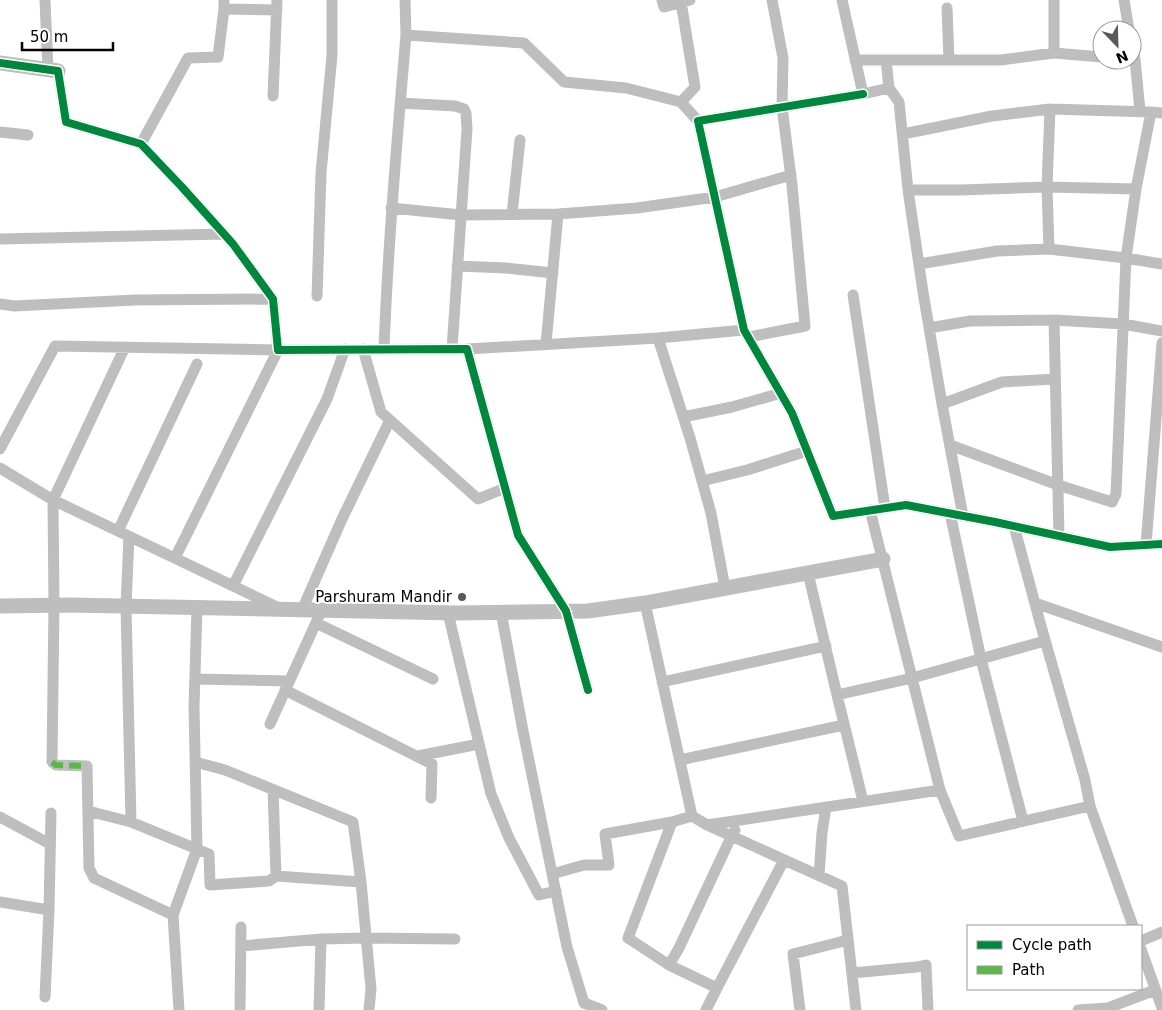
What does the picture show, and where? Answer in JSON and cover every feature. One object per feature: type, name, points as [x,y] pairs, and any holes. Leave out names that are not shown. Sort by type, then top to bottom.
[{"type":"street","points":[[45,0],[53,70],[66,122],[141,144],[233,244],[273,299],[278,350],[175,558]]},
{"type":"street","points":[[317,296],[321,173],[332,55],[332,0]]},
{"type":"street","points":[[384,349],[386,278],[406,35],[405,0]]},
{"type":"street","points":[[662,0],[664,7],[686,1],[695,87],[681,102]]},
{"type":"street","points":[[0,449],[55,346],[278,350],[468,349],[746,334],[805,326],[791,175],[782,107],[783,58],[772,0]]},
{"type":"street","points":[[842,0],[863,94]]},
{"type":"street","points":[[1054,0],[1054,53]]},
{"type":"street","points":[[1124,0],[1127,20]]},
{"type":"street","points":[[141,144],[188,58],[218,57],[224,5],[277,5],[273,96]]},
{"type":"street","points":[[947,8],[949,60]]},
{"type":"street","points":[[406,35],[524,43],[564,82],[626,88],[681,102],[698,121],[746,334],[792,412],[833,516],[906,505],[1110,547],[1162,544]]},
{"type":"street","points":[[855,60],[1001,60],[1054,53],[1092,56]]},
{"type":"street","points":[[886,60],[889,88],[899,102],[908,190],[929,328],[964,516]]},
{"type":"street","points":[[0,64],[53,70]]},
{"type":"street","points":[[950,445],[1058,485],[1112,502],[1116,494],[1126,258],[1136,189],[1151,112],[1137,70]]},
{"type":"street","points":[[698,121],[889,88]]},
{"type":"street","points":[[400,102],[455,106],[464,109],[466,112],[452,349]]},
{"type":"street","points":[[902,134],[992,116],[1050,109],[1151,112]]},
{"type":"street","points":[[1049,249],[1047,188],[1050,109]]},
{"type":"street","points":[[0,132],[28,135]]},
{"type":"street","points":[[512,214],[520,140]]},
{"type":"street","points":[[392,208],[461,214],[558,214],[637,208],[714,197],[791,175]]},
{"type":"street","points":[[908,190],[1136,189]]},
{"type":"street","points":[[546,344],[558,214]]},
{"type":"street","points":[[0,239],[224,234]]},
{"type":"street","points":[[919,264],[997,251],[1049,249],[1162,264]]},
{"type":"street","points":[[457,266],[506,268],[553,273]]},
{"type":"street","points":[[853,295],[885,508]]},
{"type":"street","points":[[0,304],[14,306],[135,300],[273,299]]},
{"type":"street","points":[[929,328],[970,321],[1054,320],[1123,324],[1162,331]]},
{"type":"street","points":[[1054,320],[1058,536]]},
{"type":"street","points":[[658,338],[711,513],[725,588]]},
{"type":"street","points":[[1146,545],[1162,342]]},
{"type":"street","points":[[125,347],[53,500],[52,762],[56,766],[87,766],[89,868],[94,878],[173,915]]},
{"type":"street","points":[[233,586],[327,400],[345,349]]},
{"type":"street","points":[[363,349],[381,412],[478,499],[505,488]]},
{"type":"street","points":[[468,349],[518,536],[566,611],[588,690]]},
{"type":"street","points":[[118,531],[197,364]]},
{"type":"street","points":[[942,404],[1002,382],[1054,380]]},
{"type":"street","points":[[683,417],[732,407],[780,393]]},
{"type":"street","points":[[302,610],[342,519],[390,420]]},
{"type":"street","points":[[702,481],[747,470],[807,451]]},
{"type":"street","points":[[0,468],[53,500],[282,610]]},
{"type":"street","points":[[870,510],[940,790],[959,836],[1090,806]]},
{"type":"street","points":[[950,513],[981,659],[1024,822]]},
{"type":"street","points":[[1014,526],[1085,780],[1090,806],[1133,925]]},
{"type":"street","points":[[129,536],[126,606],[131,822]]},
{"type":"street","points":[[319,617],[588,611],[645,603],[883,559]]},
{"type":"street","points":[[808,573],[862,801]]},
{"type":"street","points":[[645,603],[692,816],[707,825],[842,886],[856,1010]]},
{"type":"street","points":[[1035,603],[1162,647]]},
{"type":"street","points":[[0,606],[126,606],[302,610],[319,617],[433,678]]},
{"type":"street","points":[[179,1010],[173,915],[197,848],[194,680],[197,608]]},
{"type":"street","points":[[501,612],[567,947],[584,1003],[602,1010]]},
{"type":"street","points":[[448,613],[491,794],[509,838],[539,895],[556,891]]},
{"type":"street","points":[[270,724],[319,617]]},
{"type":"street","points":[[837,695],[912,678],[1045,641]]},
{"type":"street","points":[[662,682],[826,646]]},
{"type":"street","points":[[194,680],[287,686],[432,764],[431,798]]},
{"type":"street","points":[[680,760],[844,725]]},
{"type":"street","points":[[418,756],[479,744]]},
{"type":"street","points":[[195,762],[225,770],[352,822],[361,882],[371,989],[369,1010]]},
{"type":"street","points":[[273,790],[276,876]]},
{"type":"street","points":[[707,825],[940,790]]},
{"type":"street","points":[[820,876],[822,833],[826,807]]},
{"type":"street","points":[[88,811],[131,822],[209,854],[210,885],[269,881],[276,876],[361,882]]},
{"type":"street","points":[[45,997],[51,812]]},
{"type":"street","points":[[552,874],[584,865],[609,865],[605,834],[672,822],[692,816]]},
{"type":"street","points":[[0,817],[50,844]]},
{"type":"street","points":[[669,965],[679,948],[732,835],[742,819]]},
{"type":"street","points":[[672,822],[628,938],[669,965],[717,988]]},
{"type":"street","points":[[706,1010],[784,860]]},
{"type":"street","points":[[0,902],[49,910]]},
{"type":"street","points":[[240,1010],[241,927]]},
{"type":"street","points":[[1142,941],[1162,932]]},
{"type":"street","points":[[241,946],[320,939],[455,939]]},
{"type":"street","points":[[319,1010],[320,939]]},
{"type":"street","points":[[800,1010],[793,954],[848,940]]},
{"type":"street","points":[[1142,952],[1162,1008]]},
{"type":"street","points":[[852,972],[926,965],[928,1010]]},
{"type":"street","points":[[1078,1010],[1108,1008],[1156,990]]},
{"type":"marked path","points":[[52,762],[56,765],[87,766]]},
{"type":"cycle path","points":[[0,63],[58,71],[66,122],[141,144],[233,244],[273,299],[278,350],[467,349],[518,535],[566,611],[588,690]]},
{"type":"cycle path","points":[[863,94],[698,121],[744,330],[792,413],[833,516],[906,505],[1110,547],[1162,544]]},
{"type":"place","name":"Parshuram Mandir","points":[[462,597]]}]
